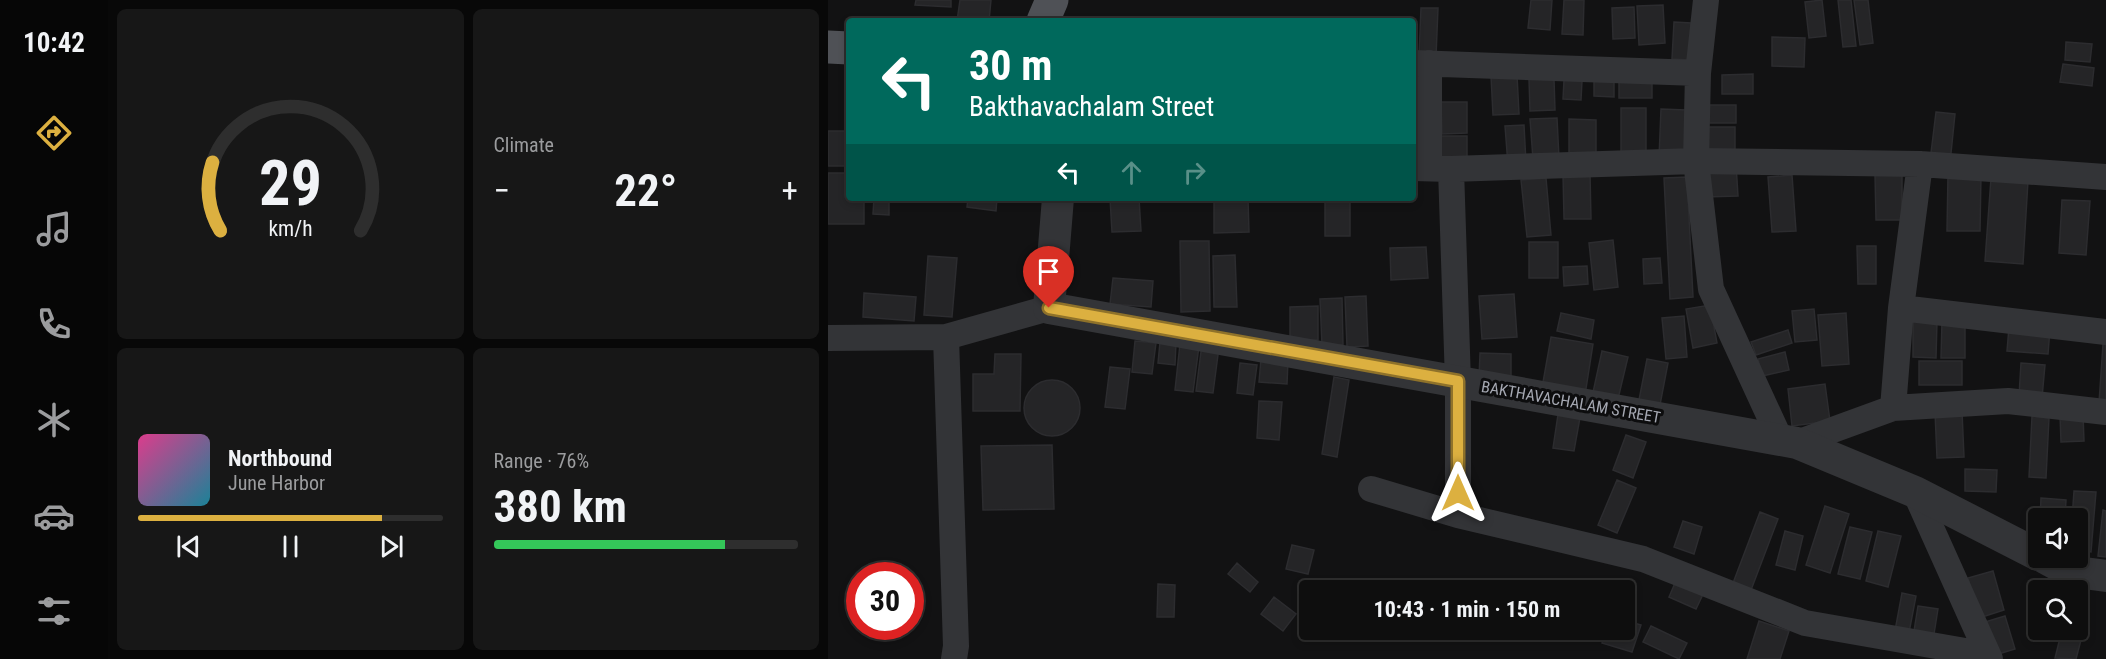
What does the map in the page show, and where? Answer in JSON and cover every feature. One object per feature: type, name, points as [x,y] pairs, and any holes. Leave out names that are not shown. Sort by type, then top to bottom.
[{"type":"main road","points":[[1044,18],[1052,0]]},
{"type":"main road","points":[[828,47],[846,48]]},
{"type":"street","points":[[1706,0],[1698,73],[1696,161],[1711,289],[1789,441],[1893,408],[2008,401],[2106,412]]},
{"type":"street","points":[[1458,515],[1458,381],[1431,168],[1421,63],[1698,73]]},
{"type":"street","points":[[1431,168],[1696,161],[1920,164],[2106,177]]},
{"type":"street","points":[[1893,408],[1901,308],[1920,164]]},
{"type":"street","points":[[828,338],[946,337],[1049,308],[1058,201]]},
{"type":"street","name":"BAKTHAVACHALAM STREET","points":[[1049,308],[1789,441],[1915,492],[2028,550]]},
{"type":"street","points":[[1901,308],[2106,332]]},
{"type":"street","points":[[946,337],[956,646],[954,659]]},
{"type":"street","points":[[1371,489],[1458,515],[1643,560],[1805,622],[1989,657]]},
{"type":"street","points":[[1915,492],[1989,657]]},
{"type":"street","points":[[2063,568],[2069,571],[2106,576]]},
{"type":"building","points":[[916,0],[951,0],[951,7],[915,5]]},
{"type":"building","points":[[960,0],[991,0],[989,18],[957,18]]},
{"type":"building","points":[[1531,0],[1552,0],[1550,30],[1528,28]]},
{"type":"building","points":[[1564,0],[1584,0],[1583,35],[1562,34]]},
{"type":"building","points":[[1822,0],[1826,36],[1809,38],[1805,2]]},
{"type":"building","points":[[1838,0],[1851,0],[1856,46],[1843,47]]},
{"type":"building","points":[[1854,0],[1868,0],[1873,43],[1860,45]]},
{"type":"building","points":[[1663,5],[1665,43],[1639,45],[1637,6]]},
{"type":"building","points":[[1634,7],[1635,38],[1613,39],[1612,8]]},
{"type":"building","points":[[1421,8],[1438,8],[1436,57],[1419,56]]},
{"type":"building","points":[[1674,22],[1691,23],[1690,60],[1672,59]]},
{"type":"building","points":[[1772,37],[1805,38],[1804,67],[1772,66]]},
{"type":"building","points":[[2066,42],[2092,44],[2090,62],[2065,60]]},
{"type":"building","points":[[2063,64],[2094,68],[2092,86],[2060,82]]},
{"type":"building","points":[[1594,74],[1614,75],[1614,97],[1594,96]]},
{"type":"building","points":[[1753,74],[1753,94],[1722,94],[1722,75]]},
{"type":"building","points":[[1517,75],[1519,114],[1493,115],[1491,76]]},
{"type":"building","points":[[1619,75],[1652,75],[1652,98],[1619,98]]},
{"type":"building","points":[[1529,79],[1554,79],[1555,110],[1530,111]]},
{"type":"building","points":[[1564,80],[1582,81],[1581,100],[1563,99]]},
{"type":"building","points":[[1441,102],[1467,102],[1467,133],[1442,134]]},
{"type":"building","points":[[1709,105],[1736,105],[1736,123],[1709,123]]},
{"type":"building","points":[[1621,108],[1646,108],[1646,158],[1621,158]]},
{"type":"building","points":[[1661,109],[1686,110],[1685,159],[1659,158]]},
{"type":"building","points":[[1936,112],[1955,114],[1950,163],[1930,161]]},
{"type":"building","points":[[1557,118],[1559,158],[1533,159],[1530,119]]},
{"type":"building","points":[[1569,119],[1596,120],[1596,159],[1569,159]]},
{"type":"building","points":[[1524,125],[1526,163],[1508,165],[1505,126]]},
{"type":"building","points":[[1706,127],[1735,127],[1735,150],[1706,149]]},
{"type":"building","points":[[828,131],[846,131],[846,166],[828,166]]},
{"type":"building","points":[[1441,136],[1467,136],[1467,162],[1441,162]]},
{"type":"building","points":[[1736,164],[1738,196],[1705,197],[1704,166]]},
{"type":"building","points":[[828,173],[846,173],[846,201],[864,201],[864,224],[828,224]]},
{"type":"building","points":[[1590,174],[1591,219],[1564,219],[1563,175]]},
{"type":"building","points":[[1948,174],[1981,175],[1980,231],[1947,231]]},
{"type":"building","points":[[1792,175],[1796,231],[1772,232],[1768,177]]},
{"type":"building","points":[[1875,175],[1902,175],[1902,220],[1876,220]]},
{"type":"building","points":[[1687,177],[1693,297],[1670,299],[1664,178]]},
{"type":"building","points":[[1546,178],[1551,235],[1527,237],[1521,180]]},
{"type":"building","points":[[1991,178],[2028,181],[2023,264],[1985,261]]},
{"type":"building","points":[[2062,200],[2090,201],[2086,255],[2059,253]]},
{"type":"building","points":[[874,201],[889,201],[889,215],[873,214]]},
{"type":"building","points":[[968,201],[997,201],[996,211],[967,207]]},
{"type":"building","points":[[1110,201],[1139,201],[1141,231],[1112,232]]},
{"type":"building","points":[[1214,201],[1248,201],[1249,232],[1214,233]]},
{"type":"building","points":[[1325,201],[1350,201],[1350,236],[1325,236]]},
{"type":"building","points":[[1613,240],[1618,287],[1594,290],[1589,243]]},
{"type":"building","points":[[1180,241],[1209,241],[1210,311],[1181,312]]},
{"type":"building","points":[[1529,242],[1558,242],[1558,278],[1529,278]]},
{"type":"building","points":[[1857,246],[1876,246],[1876,284],[1858,284]]},
{"type":"building","points":[[1426,247],[1428,278],[1391,280],[1390,248]]},
{"type":"building","points":[[1235,255],[1237,307],[1214,307],[1213,256]]},
{"type":"building","points":[[928,256],[957,258],[952,317],[924,315]]},
{"type":"building","points":[[1660,258],[1662,283],[1644,284],[1643,259]]},
{"type":"building","points":[[1587,266],[1588,284],[1564,286],[1563,267]]},
{"type":"building","points":[[1113,278],[1153,281],[1151,307],[1110,304]]},
{"type":"building","points":[[864,293],[916,297],[914,321],[863,317]]},
{"type":"building","points":[[1514,294],[1517,337],[1482,339],[1479,296]]},
{"type":"building","points":[[1366,296],[1368,346],[1347,347],[1345,297]]},
{"type":"building","points":[[1342,298],[1343,345],[1322,345],[1320,299]]},
{"type":"building","points":[[1710,305],[1717,343],[1693,348],[1686,309]]},
{"type":"building","points":[[1318,306],[1318,340],[1290,340],[1290,307]]},
{"type":"building","points":[[1814,309],[1817,340],[1795,342],[1792,311]]},
{"type":"building","points":[[1561,313],[1594,320],[1591,339],[1557,331]]},
{"type":"building","points":[[1846,313],[1849,364],[1822,366],[1818,315]]},
{"type":"building","points":[[1684,316],[1687,357],[1666,359],[1662,318]]},
{"type":"building","points":[[1913,321],[1937,322],[1936,358],[1913,357]]},
{"type":"building","points":[[1942,321],[1965,321],[1965,358],[1941,358]]},
{"type":"building","points":[[2009,327],[2050,329],[2048,354],[2007,351]]},
{"type":"building","points":[[1788,330],[1792,343],[1756,355],[1751,342]]},
{"type":"building","points":[[1551,337],[1593,344],[1585,395],[1542,388]]},
{"type":"building","points":[[1135,341],[1156,343],[1152,374],[1132,372]]},
{"type":"building","points":[[1160,342],[1176,343],[1175,365],[1158,363]]},
{"type":"building","points":[[1180,344],[1199,346],[1193,392],[1175,390]]},
{"type":"building","points":[[1202,344],[1219,347],[1213,393],[1196,391]]},
{"type":"building","points":[[2103,344],[2106,344],[2106,403],[2099,403]]},
{"type":"building","points":[[1602,351],[1628,357],[1617,403],[1592,397]]},
{"type":"building","points":[[1785,352],[1789,370],[1762,376],[1758,359]]},
{"type":"building","points":[[1480,353],[1511,354],[1511,380],[1479,379]]},
{"type":"building","points":[[995,354],[1021,354],[1020,411],[973,411],[973,374],[994,374]]},
{"type":"building","points":[[1261,359],[1288,361],[1287,384],[1259,382]]},
{"type":"building","points":[[1647,359],[1668,363],[1659,410],[1638,405]]},
{"type":"building","points":[[1919,361],[1962,361],[1962,385],[1919,385]]},
{"type":"building","points":[[1240,363],[1257,365],[1253,395],[1237,393]]},
{"type":"building","points":[[2021,363],[2045,365],[2042,398],[2019,396]]},
{"type":"building","points":[[1110,367],[1130,369],[1125,409],[1105,407]]},
{"type":"building","points":[[1334,377],[1349,380],[1337,457],[1322,454]]},
{"type":"building","points":[[1052,380],[1063,382],[1072,388],[1078,397],[1080,408],[1078,419],[1072,428],[1063,434],[1052,436],[1041,434],[1032,428],[1026,419],[1024,408],[1026,397],[1032,388],[1041,382]]},
{"type":"building","points":[[1825,384],[1830,421],[1792,426],[1788,389]]},
{"type":"building","points":[[1259,401],[1282,402],[1279,440],[1257,438]]},
{"type":"building","points":[[1559,408],[1581,412],[1574,451],[1553,448]]},
{"type":"building","points":[[1962,411],[1964,457],[1937,458],[1935,412]]},
{"type":"building","points":[[2083,414],[2084,441],[2061,442],[2060,415]]},
{"type":"building","points":[[2032,416],[2049,418],[2046,478],[2029,477]]},
{"type":"building","points":[[1626,435],[1646,442],[1633,478],[1613,470]]},
{"type":"building","points":[[1052,445],[1054,509],[983,510],[981,446]]},
{"type":"building","points":[[1965,469],[1997,470],[1996,492],[1965,491]]},
{"type":"building","points":[[1617,480],[1636,488],[1617,533],[1598,525]]},
{"type":"building","points":[[2074,491],[2096,492],[2091,552],[2088,552],[2088,508],[2073,508]]},
{"type":"building","points":[[2041,498],[2066,500],[2066,508],[2041,508]]},
{"type":"building","points":[[1825,506],[1849,514],[1830,573],[1806,565]]},
{"type":"building","points":[[2103,510],[2106,511],[2106,557],[2098,556]]},
{"type":"building","points":[[1760,512],[1778,519],[1751,590],[1733,583]]},
{"type":"building","points":[[1683,521],[1702,527],[1694,554],[1674,547]]},
{"type":"building","points":[[1850,527],[1872,532],[1860,579],[1838,574]]},
{"type":"building","points":[[1785,531],[1803,536],[1795,570],[1776,565]]},
{"type":"building","points":[[1878,531],[1901,536],[1888,587],[1866,581]]},
{"type":"building","points":[[1292,545],[1314,550],[1308,574],[1286,569]]},
{"type":"building","points":[[1237,563],[1258,582],[1250,592],[1228,574]]},
{"type":"building","points":[[1993,571],[2004,610],[1979,618],[1968,578]]},
{"type":"building","points":[[1678,576],[1706,588],[1696,609],[1669,597]]},
{"type":"building","points":[[1158,584],[1175,585],[1174,617],[1157,617]]},
{"type":"building","points":[[1902,593],[1916,596],[1908,638],[1894,636]]},
{"type":"building","points":[[1274,597],[1296,614],[1283,631],[1261,614]]},
{"type":"building","points":[[1918,606],[1938,609],[1934,634],[1914,631]]},
{"type":"building","points":[[2005,616],[2015,649],[1995,655],[1985,622]]},
{"type":"building","points":[[1759,621],[1789,631],[1780,659],[1747,659]]},
{"type":"building","points":[[1635,623],[1641,625],[1632,652],[1602,643],[1603,640],[1635,640]]},
{"type":"building","points":[[1651,626],[1687,643],[1679,659],[1643,642]]},
{"type":"building","points":[[2060,640],[2081,640],[2076,659],[2055,658]]},
{"type":"route","points":[[1049,308],[1458,381],[1458,493]]}]
